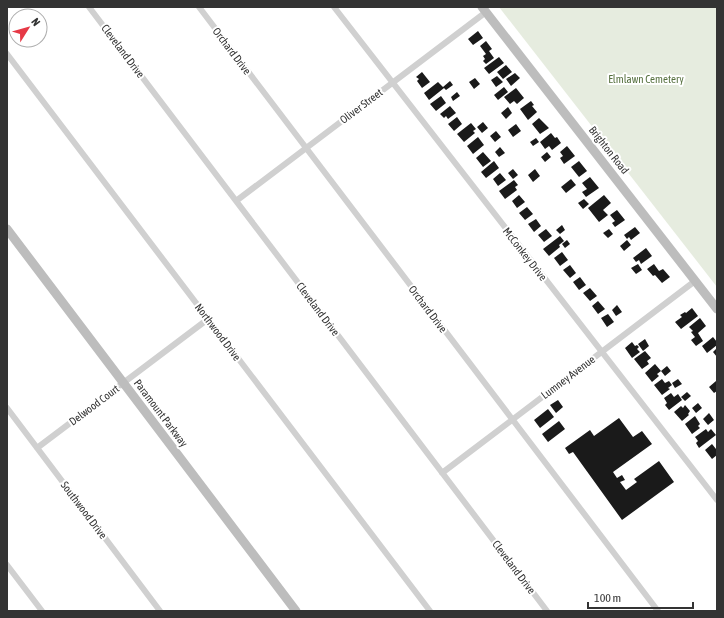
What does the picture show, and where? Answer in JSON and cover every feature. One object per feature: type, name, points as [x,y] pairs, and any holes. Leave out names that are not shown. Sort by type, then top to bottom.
[{"type":"street","name":"Cleveland Drive","points":[[90,7],[547,611]]},
{"type":"street","name":"Orchard Drive","points":[[199,7],[658,611]]},
{"type":"street","name":"McConkey Drive","points":[[334,7],[717,500]]},
{"type":"street","name":"Oliver Street","points":[[236,201],[393,82],[484,9]]},
{"type":"street","name":"Brighton Road","points":[[484,9],[717,309]]},
{"type":"street","name":"Northwood Drive","points":[[7,54],[430,611]]},
{"type":"street","name":"Paramount Parkway","points":[[7,229],[296,611]]},
{"type":"street","name":"Lumney Avenue","points":[[442,473],[695,281]]},
{"type":"street","name":"Delwood Court","points":[[37,448],[208,319]]},
{"type":"street","name":"Southwood Drive","points":[[7,408],[160,611]]},
{"type":"street","points":[[7,565],[42,611]]},
{"type":"green space","name":"Elmlawn Cemetery","points":[[499,7],[717,7],[717,287]]},
{"type":"building","points":[[478,31],[483,38],[473,45],[468,39]]},
{"type":"building","points":[[486,41],[492,49],[489,51],[494,58],[486,64],[483,61],[485,59],[483,56],[486,54],[480,46]]},
{"type":"building","points":[[499,57],[504,63],[489,74],[484,68]]},
{"type":"building","points":[[506,65],[512,72],[503,79],[497,72]]},
{"type":"building","points":[[422,72],[430,82],[422,88],[417,81],[419,79],[416,77]]},
{"type":"building","points":[[515,73],[520,78],[511,86],[506,79]]},
{"type":"building","points":[[497,76],[503,82],[496,87],[491,80]]},
{"type":"building","points":[[475,78],[480,84],[474,89],[469,82]]},
{"type":"building","points":[[450,81],[453,85],[446,90],[443,87]]},
{"type":"building","points":[[438,82],[444,88],[429,100],[424,93]]},
{"type":"building","points":[[504,87],[508,92],[498,100],[494,95]]},
{"type":"building","points":[[516,88],[524,98],[517,104],[514,101],[510,104],[504,97]]},
{"type":"building","points":[[457,92],[460,96],[453,101],[451,97]]},
{"type":"building","points":[[441,96],[446,103],[436,111],[430,104]]},
{"type":"building","points":[[531,101],[534,105],[532,106],[537,112],[528,120],[520,109]]},
{"type":"building","points":[[450,106],[456,113],[448,119],[446,116],[444,118],[440,114]]},
{"type":"building","points":[[508,107],[512,113],[506,119],[501,113]]},
{"type":"building","points":[[457,117],[462,124],[454,131],[448,124]]},
{"type":"building","points":[[539,118],[549,128],[540,134],[532,124]]},
{"type":"building","points":[[483,122],[488,128],[482,133],[477,127]]},
{"type":"building","points":[[471,123],[476,129],[473,131],[475,133],[464,142],[457,134]]},
{"type":"building","points":[[516,124],[521,131],[513,137],[508,130]]},
{"type":"building","points":[[496,131],[501,137],[495,142],[490,136]]},
{"type":"building","points":[[551,133],[555,138],[557,137],[561,143],[552,150],[549,146],[545,149],[540,142]]},
{"type":"building","points":[[478,137],[484,145],[473,154],[467,146]]},
{"type":"building","points":[[536,138],[539,142],[533,146],[530,142]]},
{"type":"building","points":[[567,146],[575,156],[564,164],[560,158],[563,156],[560,152]]},
{"type":"building","points":[[500,147],[505,153],[499,157],[495,152]]},
{"type":"building","points":[[483,152],[491,161],[483,167],[476,158]]},
{"type":"building","points":[[547,152],[551,157],[545,162],[541,157]]},
{"type":"building","points":[[494,161],[499,168],[486,178],[481,172]]},
{"type":"building","points":[[579,161],[587,171],[579,177],[571,167]]},
{"type":"building","points":[[513,169],[518,175],[513,179],[508,173]]},
{"type":"building","points":[[535,169],[540,176],[533,182],[528,175]]},
{"type":"building","points":[[500,173],[506,180],[498,186],[493,179]]},
{"type":"building","points":[[590,177],[599,188],[586,197],[582,192],[587,189],[582,183]]},
{"type":"building","points":[[571,179],[576,185],[566,193],[561,187]]},
{"type":"building","points":[[514,180],[518,185],[515,187],[517,190],[505,199],[499,191]]},
{"type":"building","points":[[519,195],[525,202],[517,208],[512,201]]},
{"type":"building","points":[[604,195],[611,203],[603,210],[608,215],[599,222],[588,208]]},
{"type":"building","points":[[584,199],[589,204],[583,209],[578,203]]},
{"type":"building","points":[[527,207],[533,214],[525,220],[519,213]]},
{"type":"building","points":[[617,210],[625,220],[615,227],[612,223],[615,221],[610,215]]},
{"type":"building","points":[[536,219],[541,226],[534,232],[528,224]]},
{"type":"building","points":[[562,225],[565,230],[560,234],[556,230]]},
{"type":"building","points":[[635,227],[640,233],[631,240],[629,237],[627,239],[624,235]]},
{"type":"building","points":[[546,229],[552,236],[544,242],[538,235]]},
{"type":"building","points":[[609,229],[613,234],[608,238],[603,233]]},
{"type":"building","points":[[560,236],[564,241],[559,245],[560,247],[549,256],[543,249]]},
{"type":"building","points":[[567,240],[570,244],[565,248],[562,244]]},
{"type":"building","points":[[627,240],[631,245],[624,251],[620,246]]},
{"type":"building","points":[[646,248],[652,256],[641,264],[639,260],[636,262],[633,258]]},
{"type":"building","points":[[562,252],[568,260],[560,266],[554,258]]},
{"type":"building","points":[[638,264],[642,270],[636,274],[631,268]]},
{"type":"building","points":[[654,264],[659,271],[663,269],[670,277],[662,283],[647,269]]},
{"type":"building","points":[[570,265],[576,273],[570,278],[563,270]]},
{"type":"building","points":[[580,277],[586,285],[579,290],[573,282]]},
{"type":"building","points":[[590,288],[597,296],[590,301],[583,293]]},
{"type":"building","points":[[598,301],[605,309],[598,314],[592,306]]},
{"type":"building","points":[[617,305],[622,312],[616,316],[612,310]]},
{"type":"building","points":[[692,308],[698,316],[681,329],[675,322],[682,317],[680,315],[685,312],[686,313]]},
{"type":"building","points":[[608,314],[614,322],[607,327],[601,318]]},
{"type":"building","points":[[700,318],[706,326],[698,333],[703,341],[696,346],[691,340],[695,337],[691,332],[693,331],[689,327]]},
{"type":"building","points":[[713,337],[717,342],[717,345],[707,353],[702,346]]},
{"type":"building","points":[[645,339],[649,346],[643,351],[638,344]]},
{"type":"building","points":[[632,342],[635,346],[637,345],[639,347],[637,349],[640,352],[632,358],[625,348]]},
{"type":"building","points":[[717,348],[717,357],[713,352]]},
{"type":"building","points":[[645,351],[651,358],[647,361],[649,364],[642,369],[634,359]]},
{"type":"building","points":[[655,364],[661,371],[657,374],[659,376],[652,382],[645,373]]},
{"type":"building","points":[[667,366],[671,371],[665,376],[661,371]]},
{"type":"building","points":[[662,379],[665,383],[669,381],[672,385],[668,388],[670,389],[662,395],[654,385]]},
{"type":"building","points":[[678,379],[682,384],[675,388],[672,383]]},
{"type":"building","points":[[716,381],[717,391],[714,393],[709,387]]},
{"type":"building","points":[[687,392],[691,396],[685,401],[681,397]]},
{"type":"building","points":[[671,393],[674,397],[678,394],[682,400],[669,410],[665,405],[667,403],[664,398]]},
{"type":"building","points":[[558,400],[563,407],[556,413],[550,405]]},
{"type":"building","points":[[698,403],[702,408],[696,413],[692,408]]},
{"type":"building","points":[[685,405],[690,411],[688,414],[689,415],[682,421],[674,412],[681,406],[683,408]]},
{"type":"building","points":[[548,409],[554,417],[540,428],[534,420]]},
{"type":"building","points":[[709,413],[714,420],[708,425],[703,419]]},
{"type":"building","points":[[695,416],[700,424],[698,426],[700,428],[692,434],[685,424]]},
{"type":"building","points":[[619,418],[633,437],[642,431],[652,444],[613,472],[617,478],[622,475],[625,480],[620,482],[626,490],[637,482],[634,479],[659,461],[674,482],[622,520],[573,452],[569,454],[565,448],[590,430],[594,436]]},
{"type":"building","points":[[559,421],[565,429],[548,442],[542,434]]},
{"type":"building","points":[[706,429],[708,432],[711,429],[716,435],[699,448],[696,443],[698,441],[695,437]]},
{"type":"building","points":[[712,444],[716,449],[717,448],[717,455],[712,459],[705,450]]}]
